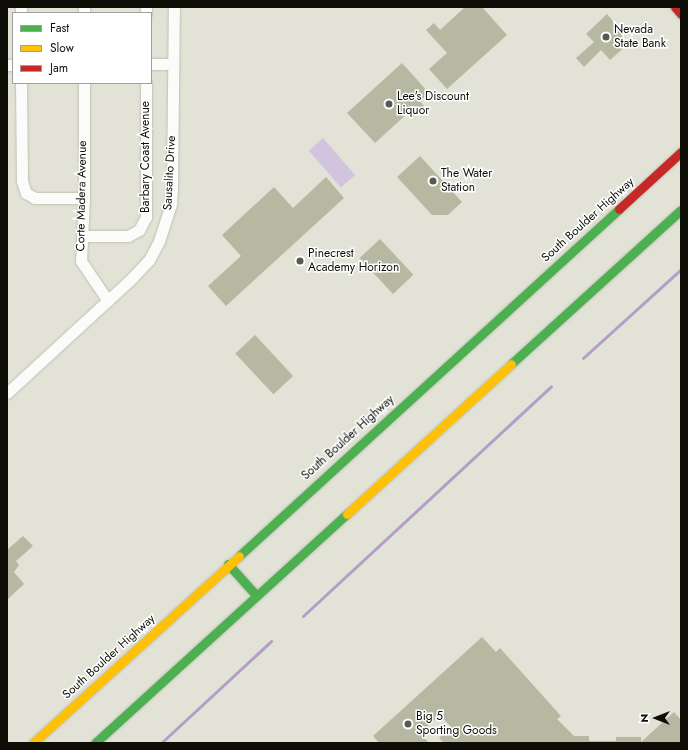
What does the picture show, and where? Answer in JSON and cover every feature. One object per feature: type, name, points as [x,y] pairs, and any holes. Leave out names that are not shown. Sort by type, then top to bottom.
[{"type":"main road","points":[[675,7],[681,14]]},
{"type":"main road","name":"South Boulder Highway","points":[[33,743],[681,152]]},
{"type":"main road","points":[[95,743],[681,210]]},
{"type":"main road","points":[[649,240],[681,224]]},
{"type":"main road","points":[[228,564],[256,595]]},
{"type":"street","name":"Sausalito Drive","points":[[7,393],[108,300],[148,260],[166,222],[172,188],[172,64],[174,7]]},
{"type":"street","points":[[152,64],[172,64]]},
{"type":"street","points":[[21,84],[22,181],[26,193],[35,198],[84,198]]},
{"type":"street","name":"Corte Madera Avenue","points":[[84,84],[83,266],[108,300]]},
{"type":"street","name":"Barbary Coast Avenue","points":[[82,236],[128,236],[139,230],[146,218],[146,84]]},
{"type":"shaded area","points":[[323,138],[355,175],[341,187],[309,150]]},
{"type":"building","points":[[465,7],[482,7],[507,35],[447,89],[429,69],[447,53],[426,30],[434,23],[440,30]]},
{"type":"building","name":"Nevada State Bank","points":[[607,14],[621,31],[623,36],[621,38],[627,45],[610,60],[601,50],[584,67],[576,58],[594,42],[586,34]]},
{"type":"building","name":"Lee's Discount Liquor","points":[[402,63],[429,93],[420,101],[424,106],[412,117],[409,112],[375,143],[347,113]]},
{"type":"building","points":[[420,156],[462,202],[448,215],[432,215],[397,177]]},
{"type":"building","points":[[326,177],[344,198],[226,306],[208,286],[241,256],[222,235],[274,187],[293,208]]},
{"type":"building","points":[[380,239],[413,275],[393,294],[360,258]]},
{"type":"building","points":[[255,335],[293,376],[273,394],[235,353]]},
{"type":"building","points":[[23,536],[33,546],[16,561],[19,565],[14,572],[24,584],[7,600],[7,550]]},
{"type":"building","points":[[482,637],[496,652],[500,648],[561,716],[557,719],[574,736],[589,736],[589,741],[616,741],[616,737],[641,737],[641,742],[674,712],[681,720],[681,743],[444,743],[439,738],[451,727],[440,715],[420,733],[429,743],[379,743],[373,736]]},
{"type":"waterway","points":[[583,358],[681,269]]},
{"type":"waterway","points":[[303,616],[551,386]]},
{"type":"waterway","points":[[161,743],[271,641]]},
{"type":"traffic: fast","points":[[239,556],[619,209]]},
{"type":"traffic: fast","points":[[511,364],[681,210]]},
{"type":"traffic: fast","points":[[95,743],[347,514]]},
{"type":"traffic: fast","points":[[228,564],[256,595]]},
{"type":"traffic: slow","points":[[347,514],[511,364]]},
{"type":"traffic: slow","points":[[33,743],[239,556]]},
{"type":"traffic: jam","points":[[675,7],[681,14]]},
{"type":"traffic: jam","points":[[619,209],[681,152]]},
{"type":"place","name":"Nevada State Bank","points":[[606,37]]},
{"type":"place","name":"Lee's Discount Liquor","points":[[389,104]]},
{"type":"place","name":"The Water Station","points":[[433,181]]},
{"type":"place","name":"Pinecrest Academy Horizon","points":[[300,261]]},
{"type":"place","name":"Big 5 Sporting Goods","points":[[408,724]]}]
